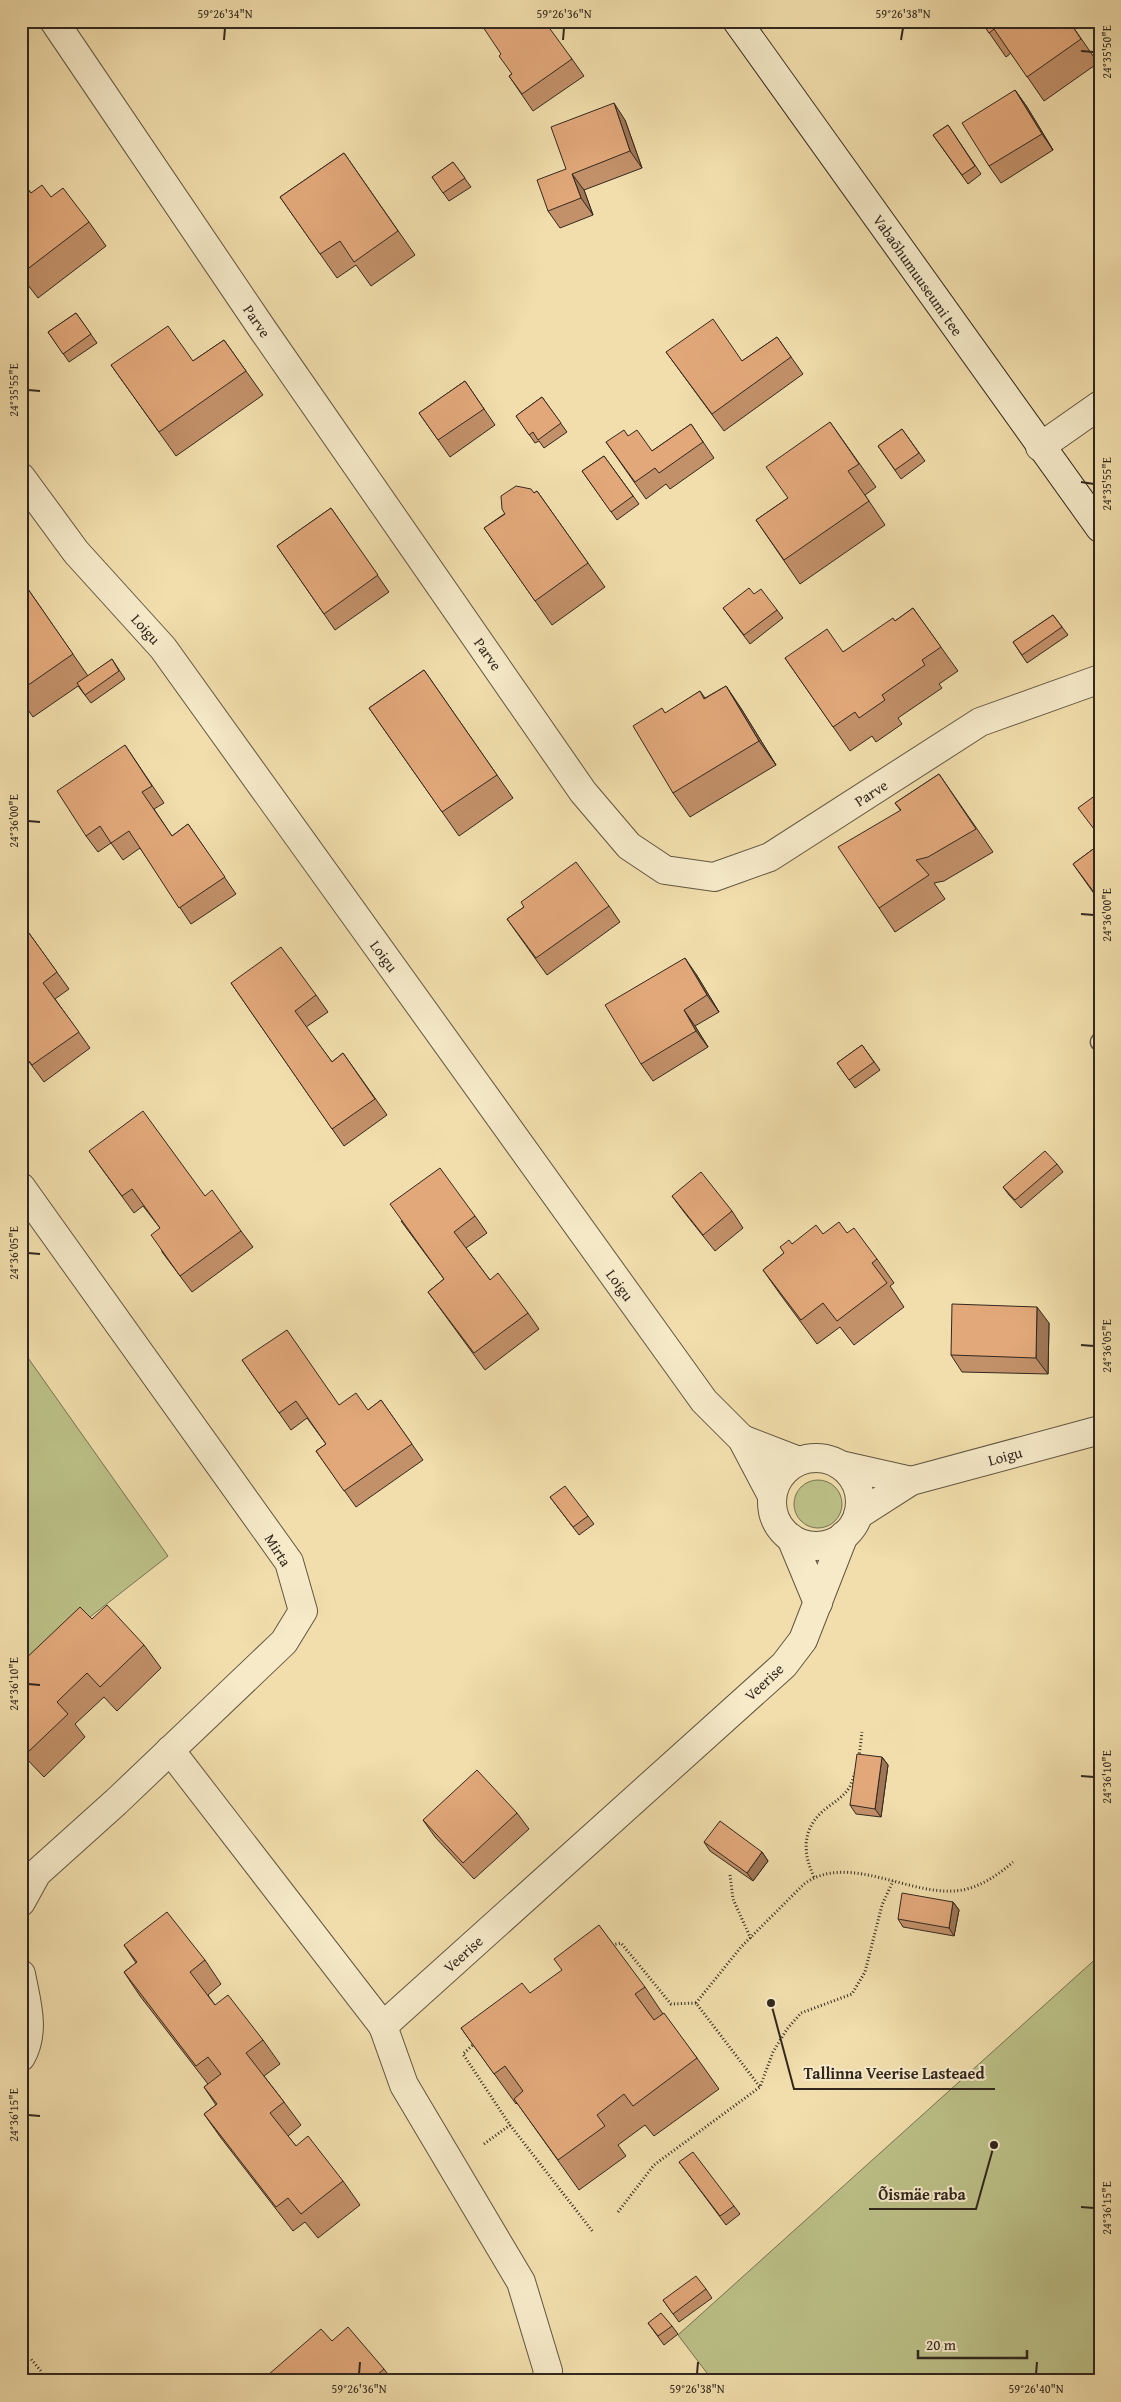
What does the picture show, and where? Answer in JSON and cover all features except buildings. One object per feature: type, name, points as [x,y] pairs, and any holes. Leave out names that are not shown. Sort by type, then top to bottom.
[{"type":"street","name":"Parve","points":[[54,21],[263,330],[583,792],[629,846],[665,870],[714,877],[770,857],[980,722],[1100,679]]},
{"type":"street","name":"Vabaõhumuuseumi tee","points":[[737,21],[1100,528]]},
{"type":"street","points":[[1040,446],[1100,405]]},
{"type":"street","name":"Loigu","points":[[21,477],[76,552],[163,648],[698,1394],[742,1439],[772,1496]]},
{"type":"street","name":"Mirta","points":[[21,1187],[289,1562],[303,1611],[284,1642],[37,1873],[21,1902]]},
{"type":"street","name":"Loigu","points":[[851,1525],[911,1481],[1100,1430]]},
{"type":"street","name":"Loigu","points":[[742,1439],[799,1461]]},
{"type":"street","points":[[791,1538],[804,1544],[818,1546],[832,1543],[851,1525],[860,1501],[857,1487],[850,1475],[840,1465],[827,1459],[813,1458],[799,1461],[786,1469],[777,1481],[772,1496],[772,1508],[775,1519],[791,1538],[818,1603]]},
{"type":"street","name":"Loigu","points":[[840,1465],[911,1481]]},
{"type":"street","name":"Veerise","points":[[383,2026],[784,1664],[803,1640],[851,1525]]},
{"type":"street","points":[[170,1750],[383,2026],[404,2085],[521,2282],[548,2371],[546,2381]]},
{"type":"street","points":[[21,1974],[30,2020],[26,2048],[21,2056]]},
{"type":"path","points":[[814,1877],[809,1866],[806,1844],[807,1829],[822,1812],[834,1805],[849,1788],[856,1772],[862,1732]]},
{"type":"path","points":[[605,1946],[621,1943],[671,2004],[696,2003],[751,1938],[804,1884],[814,1877],[866,1874],[943,1890],[966,1889],[995,1877],[1013,1862]]},
{"type":"path","points":[[730,1875],[733,1900],[751,1938]]},
{"type":"path","points":[[618,2212],[654,2165],[760,2087],[773,2052],[787,2029],[802,2013],[852,1994],[865,1972],[882,1905],[894,1881]]},
{"type":"path","points":[[696,2003],[760,2087]]},
{"type":"path","points":[[478,2041],[463,2054],[510,2124],[593,2232]]},
{"type":"path","points":[[484,2144],[510,2124]]},
{"type":"path","points":[[21,2360],[31,2359],[40,2371],[39,2381]]},
{"type":"green space","points":[[21,1348],[168,1556],[21,1671]]},
{"type":"green space","points":[[818,1480],[827,1482],[835,1487],[840,1495],[842,1504],[840,1513],[835,1521],[827,1526],[818,1528],[809,1526],[801,1521],[796,1513],[794,1504],[796,1495],[801,1487],[809,1482]]},
{"type":"green space","points":[[1100,1955],[1100,2381],[713,2381],[678,2335]]},
{"type":"place","name":"Tallinna Veerise Lasteaed","points":[[771,2003]]},
{"type":"place","name":"Õismäe raba","points":[[994,2145]]}]
